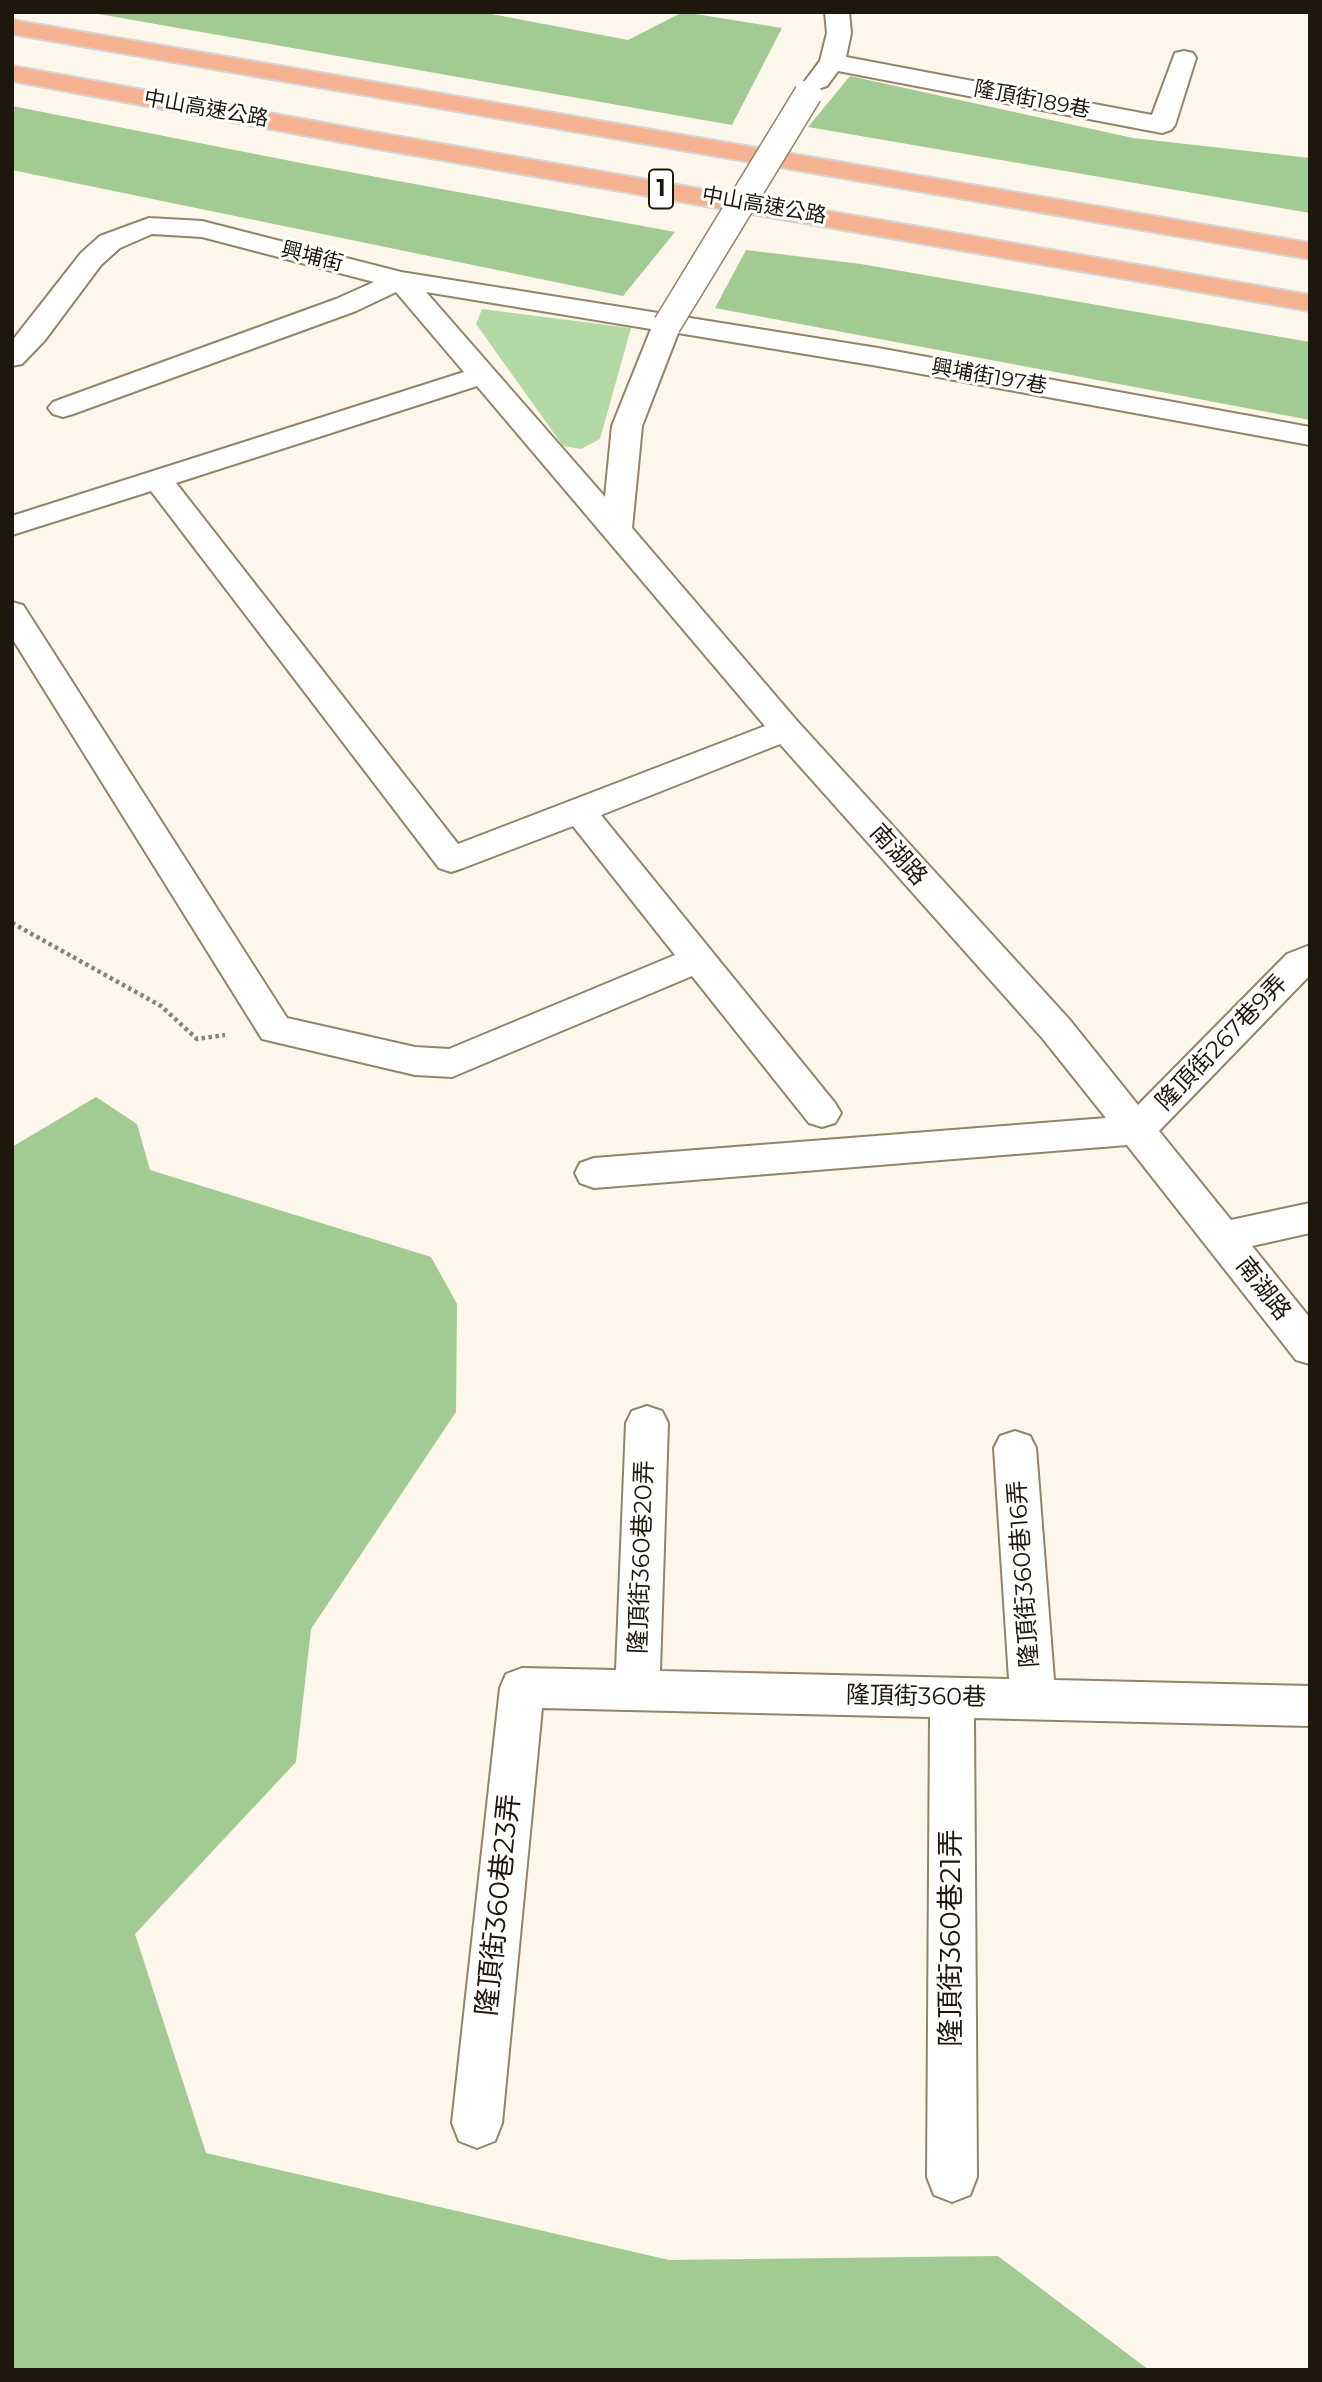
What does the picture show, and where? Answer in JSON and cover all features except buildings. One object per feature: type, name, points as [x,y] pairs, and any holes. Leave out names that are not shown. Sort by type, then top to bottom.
[{"type":"highway","name":"中山高速公路","points":[[12,27],[1310,251]]},
{"type":"highway","name":"中山高速公路","points":[[12,74],[384,142],[1310,303]]},
{"type":"street","points":[[617,529],[627,426],[667,325],[808,94],[832,62],[839,33],[837,12]]},
{"type":"street","name":"隆頂街189巷","points":[[832,62],[1162,125],[1184,58]]},
{"type":"street","name":"興埔街","points":[[17,346],[91,259],[110,242],[149,226],[202,229],[400,279],[667,325]]},
{"type":"street","points":[[63,408],[346,305],[400,279]]},
{"type":"street","name":"南湖路","points":[[400,279],[617,529],[786,730],[1056,1029],[1310,1348]]},
{"type":"street","name":"興埔街197巷","points":[[667,325],[878,357],[1310,436]]},
{"type":"street","points":[[12,526],[483,375]]},
{"type":"street","points":[[157,479],[451,860],[786,730]]},
{"type":"street","points":[[12,612],[275,1029],[415,1061],[452,1063],[697,960]]},
{"type":"street","points":[[579,810],[822,1113]]},
{"type":"street","name":"隆頂街267巷9弄","points":[[1137,1130],[1300,963],[1310,958]]},
{"type":"street","points":[[594,1173],[1137,1130]]},
{"type":"street","points":[[1223,1237],[1310,1219]]},
{"type":"street","name":"隆頂街360巷20弄","points":[[638,1691],[648,1423]]},
{"type":"street","name":"隆頂街360巷16弄","points":[[1015,1448],[1033,1700]]},
{"type":"street","name":"隆頂街360巷","points":[[522,1688],[1310,1706]]},
{"type":"street","name":"隆頂街360巷23弄","points":[[477,2123],[522,1688]]},
{"type":"street","name":"隆頂街360巷21弄","points":[[952,1698],[952,2177]]},
{"type":"path","points":[[12,923],[161,1006],[197,1039],[275,1029]]},
{"type":"green space","points":[[87,12],[481,12],[628,40],[683,12],[782,28],[732,125]]},
{"type":"green space","points":[[850,76],[1133,138],[1310,158],[1310,213],[808,127]]},
{"type":"green space","points":[[12,106],[675,232],[623,296],[12,170]]},
{"type":"green space","points":[[746,250],[861,264],[1310,342],[1310,420],[715,308]]},
{"type":"green space","points":[[482,309],[631,328],[600,439],[581,449],[563,446],[476,324]]},
{"type":"green space","points":[[96,1097],[137,1124],[150,1170],[431,1257],[457,1304],[456,1412],[311,1629],[296,1762],[135,1934],[206,2153],[669,2260],[998,2256],[1149,2370],[12,2370],[12,1147]]}]
